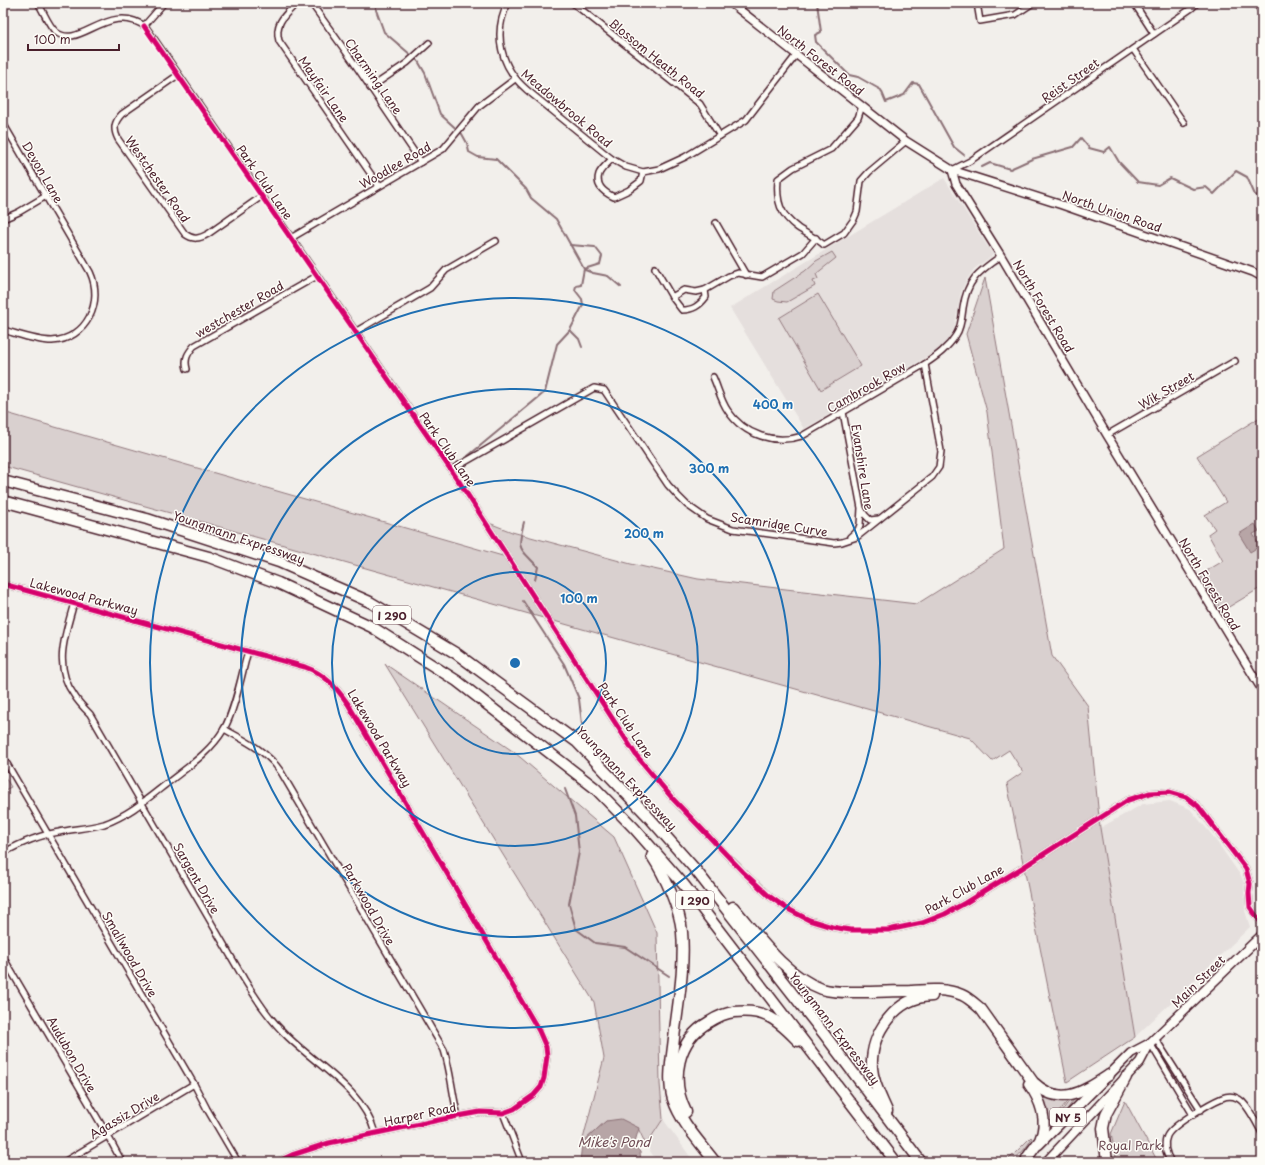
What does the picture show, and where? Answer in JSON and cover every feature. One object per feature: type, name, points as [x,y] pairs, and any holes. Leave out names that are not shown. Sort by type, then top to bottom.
[{"type":"highway","name":"Youngmann Expressway","points":[[3,481],[147,519],[279,562],[370,602],[457,654],[577,742],[646,814],[694,868],[824,1034],[921,1162]]},
{"type":"highway","name":"I 290","points":[[3,501],[209,557],[278,583],[372,627],[457,681],[595,788],[635,829],[684,885],[896,1162]]},
{"type":"highway","points":[[635,829],[666,881],[682,931],[682,965],[670,1070],[672,1094],[684,1121],[715,1162]]},
{"type":"highway","points":[[694,868],[728,902],[789,969],[812,984],[824,989],[844,993],[936,990],[963,995],[981,1009],[1033,1082],[1041,1090],[1049,1093],[1059,1095],[1076,1094],[1085,1091],[1109,1075]]},
{"type":"highway","points":[[896,1129],[874,1079],[872,1067],[878,1035],[890,1016],[910,1001],[927,996],[946,996],[968,1003],[984,1018],[1039,1100],[1043,1116],[1040,1139],[1024,1160]]},
{"type":"highway","points":[[722,1162],[689,1118],[682,1106],[678,1091],[678,1068],[680,1055],[684,1045],[691,1036],[717,1017],[729,1013],[759,1013],[773,1019],[815,1057]]},
{"type":"highway","points":[[1107,1162],[1104,1128],[1106,1114],[1126,1077]]},
{"type":"main road","name":"North Forest Road","points":[[731,3],[906,140],[952,170],[956,184],[1001,256],[1107,435],[1262,690]]},
{"type":"main road","name":"North Union Road","points":[[952,170],[1062,205],[1253,272],[1262,277]]},
{"type":"main road","name":"Main Street","points":[[1046,1162],[1140,1062],[1153,1041],[1262,935]]},
{"type":"main road","name":"Main Street","points":[[1024,1160],[1131,1053],[1153,1041]]},
{"type":"street","points":[[38,3],[52,27],[62,35],[71,35],[78,32],[106,16]]},
{"type":"street","points":[[118,13],[126,14],[135,18],[144,26],[164,3]]},
{"type":"street","name":"Mayfair Lane","points":[[297,3],[278,24],[277,30],[279,41],[379,186]]},
{"type":"street","name":"Charming Lane","points":[[311,3],[421,162]]},
{"type":"street","name":"Meadowbrook Road","points":[[508,3],[504,10],[500,25],[500,44],[505,61],[515,79],[612,159],[626,167],[643,172]]},
{"type":"street","name":"Blossom Heath Road","points":[[573,3],[700,104],[720,136]]},
{"type":"street","points":[[977,3],[980,22],[1015,15],[1033,3]]},
{"type":"street","points":[[1134,3],[1154,34]]},
{"type":"street","name":"Reist Street","points":[[952,170],[970,161],[1192,8],[1197,3]]},
{"type":"street","points":[[1256,3],[1262,12]]},
{"type":"street","name":"Park Club Lane","points":[[144,26],[450,470],[636,755],[673,800],[743,872],[769,896],[786,908],[821,924],[850,930],[888,930],[922,923],[945,914],[965,903],[1128,800],[1139,796],[1160,792],[1178,794],[1193,801],[1215,826],[1246,869],[1250,884],[1250,907],[1262,924]]},
{"type":"street","points":[[370,88],[407,63],[429,43]]},
{"type":"street","points":[[1133,49],[1184,123]]},
{"type":"street","points":[[612,159],[599,175],[599,184],[605,193],[614,197],[630,190],[641,181],[643,172],[659,169],[673,163],[746,120],[797,54]]},
{"type":"street","name":"Westchester Road","points":[[178,75],[122,114],[115,123],[115,133],[118,139],[152,189],[185,234],[194,239],[198,239],[208,234],[262,196]]},
{"type":"street","name":"Woodlee Road","points":[[291,238],[443,149],[480,106],[515,79]]},
{"type":"street","points":[[862,106],[858,118],[832,149],[793,168],[778,180],[777,193],[779,206],[788,219],[798,228],[816,238],[824,245],[844,233],[858,212],[861,181],[869,172],[906,140]]},
{"type":"street","name":"Devon Lane","points":[[3,123],[95,282],[95,299],[93,308],[86,323],[74,334],[51,341],[3,330]]},
{"type":"street","points":[[3,219],[46,196]]},
{"type":"street","points":[[716,223],[746,275]]},
{"type":"street","points":[[672,297],[684,290],[696,292],[705,290],[729,276],[738,273],[762,277],[803,253],[816,238]]},
{"type":"street","points":[[355,332],[430,288],[446,270],[496,241]]},
{"type":"street","name":"Cambrook Row","points":[[713,377],[726,407],[734,419],[750,431],[766,438],[794,439],[802,436],[925,364],[944,351],[957,334],[962,318],[965,294],[974,277],[1001,256]]},
{"type":"street","points":[[655,268],[672,297],[682,310],[691,310],[702,302],[706,297],[705,290]]},
{"type":"street","name":"westchester Road","points":[[187,369],[185,364],[187,354],[194,346],[317,276]]},
{"type":"street","name":"Wik Street","points":[[1107,435],[1235,361]]},
{"type":"street","name":"Scamridge Curve","points":[[450,470],[594,388],[604,390],[668,485],[687,505],[701,515],[720,525],[733,529],[834,543],[842,542],[857,537],[932,477],[939,467],[941,452],[925,364]]},
{"type":"street","name":"Evanshire Lane","points":[[842,542],[850,538],[858,530],[861,516],[861,508],[843,412]]},
{"type":"street","points":[[861,508],[870,520],[880,519]]},
{"type":"street","name":"Lakewood Parkway","points":[[3,584],[248,651],[314,670],[325,676],[340,691],[539,1031],[546,1047],[546,1066]]},
{"type":"street","name":"Sargent Drive","points":[[74,603],[63,647],[62,659],[64,677],[73,695],[90,714],[244,979],[263,1008],[290,1039],[334,1076],[350,1092],[369,1115],[375,1133]]},
{"type":"street","points":[[3,853],[24,842],[48,834],[89,828],[128,813],[198,760],[224,729],[233,707],[248,651]]},
{"type":"street","name":"Parkwood Drive","points":[[224,729],[262,750],[269,756],[281,772],[444,1050],[451,1077],[453,1096],[458,1116]]},
{"type":"street","name":"Smallwood Drive","points":[[3,757],[238,1162]]},
{"type":"street","name":"Audubon Drive","points":[[3,957],[122,1162]]},
{"type":"street","points":[[1153,1041],[1201,1110]]},
{"type":"street","points":[[1153,1041],[1193,1115]]},
{"type":"street","name":"Harper Road","points":[[277,1162],[292,1155],[328,1143],[480,1112],[503,1113],[514,1109],[541,1087],[546,1066]]},
{"type":"street","name":"Agassiz Drive","points":[[64,1162],[194,1084]]},
{"type":"street","points":[[1171,1162],[1166,1154],[1166,1137],[1174,1127],[1222,1098],[1232,1096],[1243,1103],[1262,1133]]},
{"type":"street","points":[[503,1113],[522,1162]]},
{"type":"shaded area","points":[[944,178],[993,255],[974,269],[966,281],[961,292],[954,329],[947,342],[935,352],[804,429],[730,308]]},
{"type":"shaded area","points":[[1170,801],[1190,809],[1212,835],[1241,876],[1244,883],[1245,911],[1250,927],[1135,1037],[1100,828],[1143,804]]},
{"type":"shaded area","points":[[663,1119],[694,1162],[653,1162],[654,1157],[646,1145]]},
{"type":"green space","points":[[832,252],[836,258],[816,274],[818,279],[813,281],[815,286],[787,302],[773,299],[774,291],[805,271],[816,261]]},
{"type":"green space","points":[[985,278],[1052,656],[1088,706],[1100,828],[1135,1037],[1067,1082],[1007,783],[1023,772],[1009,750],[992,761],[970,738],[3,466],[3,412],[506,557],[484,521],[512,532],[631,564],[698,579],[917,604],[1004,549],[987,412],[966,334]]},
{"type":"green space","points":[[818,294],[861,366],[821,390],[779,318]]},
{"type":"green space","points":[[1262,416],[1262,587],[1222,611],[1200,575],[1223,561],[1208,534],[1215,529],[1205,515],[1226,502],[1197,456]]},
{"type":"green space","points":[[385,664],[514,752],[614,837],[657,933],[660,1084],[663,1119],[646,1145],[638,1128],[606,1121],[582,1143],[604,1058],[594,1002]]},
{"type":"green space","points":[[3,774],[11,787],[3,791]]},
{"type":"green space","points":[[1040,1092],[1069,1099],[1044,1127]]},
{"type":"green space","points":[[1072,1097],[1076,1097],[1066,1111],[1043,1136],[1042,1131],[1059,1115]]},
{"type":"green space","name":"Royal Park","points":[[1125,1101],[1158,1162],[1117,1162],[1111,1134]]},
{"type":"green space","points":[[1031,1137],[1030,1142],[1020,1154],[1011,1162],[1006,1162]]},
{"type":"water","points":[[1255,524],[1259,531],[1253,534],[1260,546],[1250,552],[1239,534]]},
{"type":"water","name":"Mike's Pond","points":[[621,1119],[639,1128],[634,1145],[640,1152],[641,1162],[580,1162],[582,1143],[606,1121]]},
{"type":"waterway","points":[[376,3],[376,10],[384,32],[418,61],[425,73],[440,114],[462,134],[467,143],[469,152],[478,157],[496,159],[526,189],[531,198],[556,219],[584,269],[581,285],[576,286],[575,290],[582,299],[583,305],[570,330],[557,344],[545,392],[468,456]]},
{"type":"waterway","points":[[817,3],[821,32],[815,35],[816,42],[849,75],[858,77],[881,90],[886,102],[904,95],[913,83],[919,84],[954,147],[964,155]]},
{"type":"waterway","points":[[982,167],[990,163],[1010,169],[1032,159],[1073,147],[1081,138],[1089,148],[1104,152],[1110,147],[1119,162],[1138,182],[1158,185],[1170,178],[1193,189],[1206,187],[1214,194],[1236,171],[1247,177],[1255,195],[1262,197]]},
{"type":"waterway","points":[[570,245],[595,247],[602,256],[600,264],[584,269]]},
{"type":"waterway","points":[[585,270],[608,276],[621,287]]},
{"type":"waterway","points":[[570,330],[579,339],[582,347]]},
{"type":"waterway","points":[[524,522],[520,543],[523,551],[538,567],[535,580]]},
{"type":"waterway","points":[[523,601],[564,664],[579,699],[582,724]]},
{"type":"waterway","points":[[565,789],[575,816],[579,852],[569,904],[576,929],[595,943],[625,947],[669,976]]},
{"type":"cycle path","points":[[144,26],[460,483],[636,755],[673,799],[743,872],[769,896],[786,908],[809,920],[832,927],[850,930],[888,930],[922,923],[945,914],[965,903],[1128,800],[1150,793],[1169,792],[1186,797],[1198,806],[1246,869],[1250,884],[1250,907],[1262,924]]},
{"type":"cycle path","points":[[3,584],[305,667],[324,677],[339,692],[348,704],[539,1031],[546,1047],[547,1056],[544,1078],[541,1087],[534,1095],[514,1109],[503,1113],[480,1112],[458,1116],[329,1143],[292,1155],[277,1162]]}]
